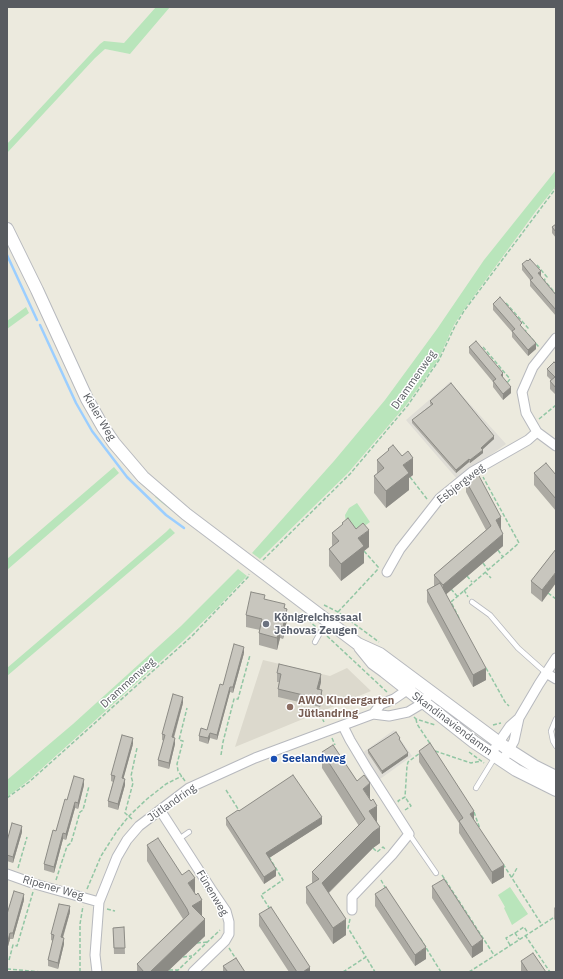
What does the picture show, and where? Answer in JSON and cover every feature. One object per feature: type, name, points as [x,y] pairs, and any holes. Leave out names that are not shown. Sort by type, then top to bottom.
[{"type":"street","name":"Kieler Weg","points":[[7,229],[87,399],[114,443],[156,490],[249,566]]},
{"type":"street","points":[[556,338],[533,367],[522,392],[526,413],[535,428],[556,446]]},
{"type":"street","name":"Esbjergweg","points":[[387,572],[400,549],[440,498],[478,468],[528,440],[535,428]]},
{"type":"street","name":"Skandinaviendamm","points":[[249,566],[358,644],[380,654],[509,750],[534,766],[556,777]]},
{"type":"street","name":"Skandinaviendamm","points":[[358,644],[374,662],[492,758],[556,790]]},
{"type":"street","points":[[492,758],[499,742],[510,726],[519,718],[556,658]]},
{"type":"street","points":[[546,673],[556,679]]},
{"type":"street","name":"Jütlandring","points":[[373,714],[381,704],[394,699],[407,690],[415,681]]},
{"type":"street","name":"Jütlandring","points":[[97,972],[94,955],[99,902],[117,857],[139,826],[190,788],[254,758],[373,714],[389,716],[408,712],[423,703],[431,692]]},
{"type":"street","points":[[492,758],[509,750],[517,731],[519,718]]},
{"type":"street","points":[[343,726],[368,770],[401,814],[409,834],[392,855],[352,897],[352,910]]},
{"type":"street","name":"Fünenweg","points":[[160,810],[226,911],[229,922],[229,934],[225,941]]},
{"type":"street","name":"Ripener Weg","points":[[11,876],[53,890],[99,902]]},
{"type":"street","points":[[193,972],[225,941]]},
{"type":"lane","points":[[472,602],[490,615],[518,648],[546,673]]},
{"type":"lane","points":[[315,642],[321,631],[329,623]]},
{"type":"lane","points":[[556,719],[551,731],[553,741],[556,746]]},
{"type":"lane","points":[[476,788],[492,758]]},
{"type":"lane","points":[[179,839],[189,832]]},
{"type":"lane","points":[[409,834],[436,873]]},
{"type":"path","name":"Drammenweg","points":[[261,561],[350,474],[408,405],[439,360],[464,311],[556,188]]},
{"type":"path","points":[[537,265],[547,277],[544,280],[556,294]]},
{"type":"path","points":[[506,303],[528,328],[525,331],[544,353]]},
{"type":"path","points":[[482,347],[510,379],[506,382],[509,386]]},
{"type":"path","points":[[535,428],[556,405]]},
{"type":"path","points":[[446,606],[519,543],[478,468]]},
{"type":"path","points":[[410,477],[433,506]]},
{"type":"path","points":[[499,515],[503,513]]},
{"type":"path","points":[[498,550],[503,557]]},
{"type":"path","points":[[364,551],[379,568],[387,572]]},
{"type":"path","points":[[482,563],[488,570]]},
{"type":"path","name":"Drammenweg","points":[[7,798],[29,782],[192,636],[248,577],[249,566]]},
{"type":"path","points":[[379,568],[338,612],[383,644]]},
{"type":"path","points":[[485,572],[491,578]]},
{"type":"path","points":[[467,576],[472,582]]},
{"type":"path","points":[[452,589],[457,596]]},
{"type":"path","points":[[548,593],[556,599]]},
{"type":"path","points":[[451,603],[462,623]]},
{"type":"path","points":[[221,755],[234,699],[238,699],[250,655]]},
{"type":"path","points":[[484,665],[504,702],[509,706]]},
{"type":"path","points":[[187,708],[179,740],[183,741],[177,764],[178,771],[190,788]]},
{"type":"path","points":[[416,719],[417,724],[437,755]]},
{"type":"path","points":[[137,748],[131,776],[133,783],[125,813],[139,826]]},
{"type":"path","points":[[434,750],[471,762],[492,758]]},
{"type":"path","points":[[405,797],[398,801],[401,814],[411,806],[405,797],[408,762],[416,755],[425,751]]},
{"type":"path","points":[[53,890],[67,846],[71,843],[80,812],[83,810],[89,786]]},
{"type":"path","points":[[226,790],[243,816]]},
{"type":"path","points":[[473,810],[480,830]]},
{"type":"path","points":[[11,876],[27,837]]},
{"type":"path","points":[[373,848],[378,852],[383,847],[392,855]]},
{"type":"path","points":[[268,855],[283,880],[261,895],[274,914]]},
{"type":"path","points":[[268,863],[272,861]]},
{"type":"path","points":[[502,864],[512,877],[542,925]]},
{"type":"path","points":[[512,877],[516,868]]},
{"type":"path","points":[[436,873],[439,871],[494,955]]},
{"type":"path","points":[[374,874],[389,892]]},
{"type":"path","points":[[9,960],[13,945],[17,946],[35,884]]},
{"type":"path","points":[[352,910],[348,928],[375,972]]},
{"type":"path","points":[[469,972],[556,916]]},
{"type":"path","points":[[169,970],[177,971],[229,922]]},
{"type":"path","points":[[510,945],[506,938],[524,927],[529,933]]},
{"type":"path","points":[[515,933],[519,939]]},
{"type":"path","points":[[525,935],[549,971],[545,972]]},
{"type":"path","points":[[420,937],[441,972]]},
{"type":"path","points":[[225,941],[236,960]]},
{"type":"path","points":[[197,943],[207,942]]},
{"type":"path","points":[[418,947],[423,943]]},
{"type":"path","points":[[183,957],[192,956]]},
{"type":"path","points":[[343,972],[366,957]]},
{"type":"path","points":[[7,968],[42,972]]},
{"type":"shaded area","points":[[450,382],[506,444],[457,479],[406,420]]},
{"type":"shaded area","name":"AWO Kindergarten Jütlandring","points":[[263,660],[330,676],[347,668],[371,691],[235,747]]},
{"type":"shaded area","points":[[394,730],[412,756],[380,779],[362,753]]},
{"type":"green space","points":[[156,7],[170,7],[130,54],[105,49],[7,153],[7,144],[100,44],[104,41],[124,43]]},
{"type":"green space","points":[[556,170],[556,186],[463,311],[454,325],[438,360],[407,404],[348,473],[260,559],[252,553],[334,461],[385,400],[437,329],[484,260]]},
{"type":"green space","points":[[26,307],[29,313],[7,329],[7,321]]},
{"type":"green space","points":[[114,467],[119,473],[7,570],[7,559]]},
{"type":"green space","points":[[156,496],[208,538],[162,503],[155,497]]},
{"type":"green space","points":[[357,503],[370,522],[356,532],[346,522],[345,515],[349,508]]},
{"type":"green space","points":[[170,528],[175,533],[7,676],[7,668]]},
{"type":"green space","points":[[238,569],[247,576],[218,607],[183,641],[28,781],[7,797],[7,780],[73,724],[181,626]]},
{"type":"green space","points":[[510,887],[528,914],[512,925],[504,908],[505,907],[498,895]]},
{"type":"building","points":[[556,224],[556,232],[552,227]]},
{"type":"building","points":[[530,259],[541,271],[538,273],[556,295],[556,310],[530,280],[533,278],[522,264]]},
{"type":"building","points":[[500,297],[522,323],[520,325],[536,343],[528,350],[512,331],[515,329],[493,304]]},
{"type":"building","points":[[476,341],[503,373],[501,375],[511,387],[503,394],[493,381],[496,379],[469,347]]},
{"type":"building","points":[[554,362],[556,363],[556,388],[550,381],[555,377],[547,369]]},
{"type":"building","points":[[451,383],[494,436],[481,448],[483,450],[456,470],[412,420],[433,404],[430,401]]},
{"type":"building","points":[[393,445],[402,456],[408,451],[413,458],[403,465],[409,473],[386,491],[374,476],[384,468],[377,460]]},
{"type":"building","points":[[546,463],[556,475],[556,499],[534,473]]},
{"type":"building","points":[[478,474],[501,517],[496,520],[503,534],[443,585],[434,575],[491,526],[466,481]]},
{"type":"building","points":[[348,518],[356,529],[363,523],[369,530],[358,538],[364,546],[341,564],[329,549],[339,541],[332,533]]},
{"type":"building","points":[[556,549],[556,572],[542,590],[531,581]]},
{"type":"building","points":[[440,583],[486,668],[473,675],[427,590]]},
{"type":"building","points":[[251,592],[265,595],[264,599],[285,604],[284,608],[287,609],[283,627],[280,627],[277,638],[259,633],[262,619],[246,615]]},
{"type":"building","points":[[234,644],[244,647],[233,687],[230,687],[217,735],[210,733],[208,738],[199,736],[201,728],[207,730],[220,684],[223,685]]},
{"type":"building","points":[[279,664],[321,674],[317,689],[322,690],[320,699],[278,689],[281,674],[277,673]]},
{"type":"building","points":[[173,694],[183,697],[172,737],[175,738],[169,763],[158,760],[165,735],[162,734]]},
{"type":"building","points":[[396,732],[408,753],[382,771],[368,750]]},
{"type":"building","points":[[122,735],[133,738],[122,778],[125,779],[118,804],[108,801],[115,776],[111,775]]},
{"type":"building","points":[[430,743],[474,811],[470,814],[504,865],[492,872],[459,821],[463,818],[419,751]]},
{"type":"building","points":[[333,745],[357,781],[364,775],[370,783],[363,789],[371,801],[373,799],[377,806],[369,811],[380,827],[373,832],[322,883],[346,919],[333,928],[306,887],[319,879],[312,872],[365,819],[322,752]]},
{"type":"building","points":[[293,775],[322,817],[266,853],[276,869],[264,877],[226,818]]},
{"type":"building","points":[[74,776],[84,779],[78,803],[75,802],[66,834],[63,833],[54,867],[44,864],[53,830],[56,831],[65,799],[67,800]]},
{"type":"building","points":[[12,823],[22,826],[13,857],[7,855],[7,841]]},
{"type":"building","points":[[158,838],[182,875],[189,870],[195,878],[188,883],[196,895],[198,893],[202,900],[192,906],[205,919],[150,972],[144,972],[137,964],[189,914],[147,845]]},
{"type":"building","points":[[444,879],[483,939],[472,947],[432,886]]},
{"type":"building","points":[[386,887],[426,947],[415,955],[375,894]]},
{"type":"building","points":[[14,891],[24,894],[13,933],[10,933],[7,944],[7,914]]},
{"type":"building","points":[[59,904],[70,906],[61,937],[64,938],[58,963],[48,960],[54,935],[51,934]]},
{"type":"building","points":[[271,907],[310,967],[303,972],[297,972],[259,914]]},
{"type":"building","points":[[124,927],[125,948],[114,948],[113,928]]},
{"type":"building","points":[[533,953],[546,972],[528,972],[521,961]]},
{"type":"building","points":[[236,958],[245,972],[228,972],[223,966]]},
{"type":"waterway","points":[[7,255],[37,320]]},
{"type":"waterway","points":[[40,325],[76,403],[92,431],[127,477],[166,515],[184,528]]},
{"type":"place","name":"Königreichsssaal Jehovas Zeugen","points":[[266,624]]},
{"type":"place","name":"AWO Kindergarten Jütlandring","points":[[290,707]]},
{"type":"place","name":"Seelandweg","points":[[274,759]]}]
